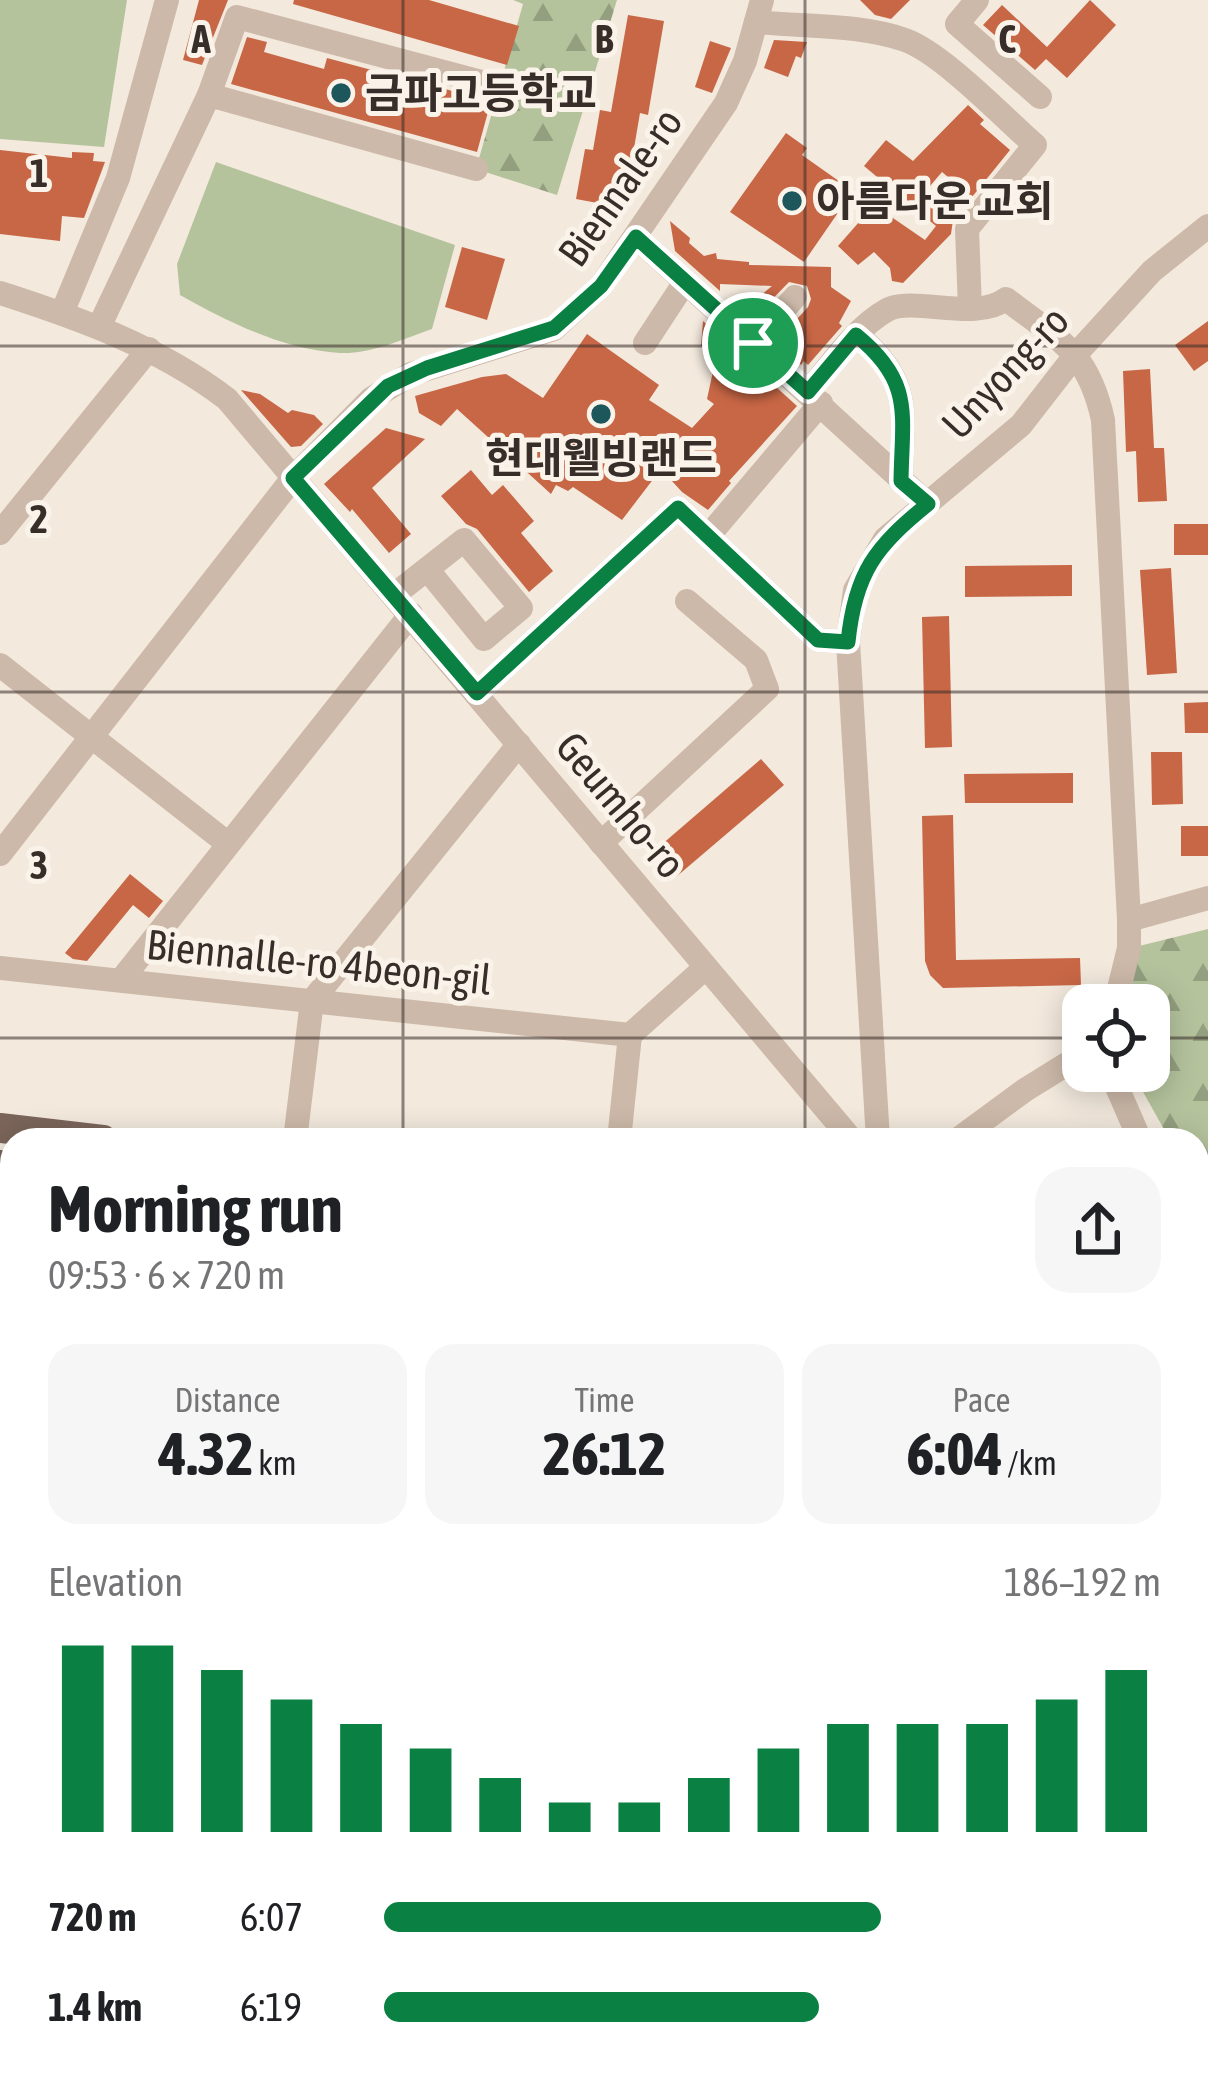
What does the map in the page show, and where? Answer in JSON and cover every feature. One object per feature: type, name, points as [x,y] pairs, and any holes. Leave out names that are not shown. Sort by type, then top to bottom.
[{"type":"street","points":[[62,313],[118,178],[167,0]]},
{"type":"street","points":[[933,58],[964,9],[1040,97]]},
{"type":"street","name":"Biennale-ro","points":[[0,854],[293,478],[388,386],[427,368],[554,328],[601,286],[726,103],[759,11],[909,41],[1035,146],[967,229],[970,309]]},
{"type":"street","points":[[99,327],[209,94],[237,17],[493,85]]},
{"type":"street","points":[[209,94],[476,169]]},
{"type":"street","name":"Unyong-ro","points":[[877,1128],[848,642],[855,590],[885,538],[1021,424],[1076,353],[1152,271],[1208,226]]},
{"type":"street","points":[[636,237],[928,504]]},
{"type":"street","points":[[645,343],[685,282]]},
{"type":"street","name":"Geumho-ro","points":[[0,293],[148,349],[227,399],[842,1128]]},
{"type":"street","points":[[753,343],[795,297]]},
{"type":"street","points":[[710,534],[856,335],[890,308],[970,309],[1001,305],[1006,299],[1076,353],[1094,381],[1103,420],[1130,920],[1120,984]]},
{"type":"street","points":[[856,335],[888,365],[902,395],[901,481]]},
{"type":"street","points":[[0,533],[148,349]]},
{"type":"street","points":[[477,693],[678,508],[818,640],[848,642]]},
{"type":"street","points":[[122,979],[427,569]]},
{"type":"street","points":[[601,843],[767,689],[755,660],[687,601]]},
{"type":"street","points":[[0,665],[227,843]]},
{"type":"street","points":[[297,1128],[312,1001],[519,744]]},
{"type":"street","points":[[1130,920],[1208,898]]},
{"type":"street","name":"Biennalle-ro 4beon-gil","points":[[0,968],[630,1035]]},
{"type":"street","points":[[621,1128],[630,1035],[706,968]]},
{"type":"street","points":[[973,1128],[1062,1067]]},
{"type":"street","points":[[1119,1092],[1135,1128]]},
{"type":"green space","points":[[0,0],[127,0],[104,147],[0,139]]},
{"type":"green space","points":[[513,0],[617,0],[557,195],[476,169],[523,4]]},
{"type":"green space","points":[[216,162],[455,245],[432,329],[364,351],[319,351],[257,333],[180,295],[177,264]]},
{"type":"green space","points":[[1208,929],[1208,1128],[1163,1128],[1143,1092],[1170,1092],[1170,984],[1132,984],[1139,946]]},
{"type":"building","points":[[199,0],[228,0],[202,65],[183,60]]},
{"type":"building","points":[[294,0],[429,0],[519,26],[507,65],[293,4]]},
{"type":"building","points":[[860,0],[910,0],[891,19],[875,15]]},
{"type":"building","points":[[1090,0],[1116,25],[1067,78],[1046,59],[1035,70],[983,25],[1002,5],[1047,47]]},
{"type":"building","points":[[628,15],[664,21],[648,115],[640,113],[632,160],[623,159],[614,206],[576,199],[585,149],[593,150],[600,110],[611,112]]},
{"type":"building","name":"금파고등학교","points":[[247,37],[267,42],[264,52],[324,69],[327,58],[394,76],[392,84],[442,98],[445,89],[491,101],[477,152],[231,84]]},
{"type":"building","points":[[774,40],[807,42],[788,77],[764,68]]},
{"type":"building","points":[[710,41],[731,48],[712,93],[695,87]]},
{"type":"building","points":[[968,105],[984,120],[980,124],[1010,150],[972,197],[942,172],[924,193],[953,220],[951,234],[903,283],[892,281],[890,268],[874,252],[858,265],[838,246],[874,205],[925,240],[936,226],[864,166],[886,140],[913,161]]},
{"type":"building","name":"아름다운 교회","points":[[786,133],[807,148],[802,155],[853,191],[804,262],[730,212]]},
{"type":"building","points":[[0,150],[72,158],[72,152],[94,153],[93,161],[105,162],[84,218],[62,216],[60,241],[0,234]]},
{"type":"building","points":[[670,221],[704,256],[716,253],[717,259],[749,265],[831,267],[831,287],[851,301],[839,323],[842,326],[808,365],[804,361],[801,365],[777,341],[808,307],[807,286],[789,282],[754,318],[747,311],[750,304],[772,286],[720,284],[720,291],[675,251]]},
{"type":"building","points":[[462,247],[505,259],[487,320],[445,307]]},
{"type":"building","points":[[703,321],[797,406],[708,510],[661,469],[622,520],[573,487],[568,491],[556,485],[551,494],[457,409],[441,426],[419,413],[415,396],[506,374],[543,398],[587,334],[659,385],[649,400],[692,428],[714,404],[707,399],[718,348],[701,346]]},
{"type":"building","points":[[1208,321],[1208,361],[1194,371],[1175,345]]},
{"type":"building","points":[[1150,369],[1154,448],[1164,448],[1167,501],[1138,502],[1136,451],[1126,452],[1123,371]]},
{"type":"building","points":[[241,390],[260,394],[288,413],[314,415],[323,424],[301,446],[291,447]]},
{"type":"building","points":[[386,428],[425,439],[372,488],[411,534],[389,553],[324,484]]},
{"type":"building","points":[[471,470],[492,495],[503,485],[534,521],[521,533],[553,571],[529,592],[477,529],[466,524],[441,496]]},
{"type":"building","points":[[1174,524],[1208,524],[1208,555],[1174,555]]},
{"type":"building","points":[[1072,565],[1072,596],[965,597],[965,566]]},
{"type":"building","points":[[1171,568],[1177,673],[1147,675],[1140,570]]},
{"type":"building","points":[[949,616],[952,747],[925,748],[922,617]]},
{"type":"building","points":[[1208,702],[1208,733],[1185,733],[1184,703]]},
{"type":"building","points":[[1151,752],[1182,752],[1183,804],[1152,805]]},
{"type":"building","points":[[761,759],[784,785],[676,877],[653,852]]},
{"type":"building","points":[[1073,773],[1073,803],[965,803],[964,774]]},
{"type":"building","points":[[953,815],[956,960],[1080,958],[1081,984],[943,988],[930,975],[925,961],[922,816]]},
{"type":"building","points":[[1181,826],[1208,826],[1208,856],[1181,856]]},
{"type":"building","points":[[130,874],[163,901],[149,918],[133,905],[87,961],[73,959],[65,953]]},
{"type":"place","name":"금파고등학교","points":[[341,93]]},
{"type":"place","name":"아름다운 교회","points":[[792,201]]},
{"type":"place","name":"현대웰빙랜드","points":[[601,414]]},
{"type":"route","points":[[636,237],[753,343],[808,392],[856,335],[888,365],[902,395],[901,481],[928,504],[885,538],[871,559],[855,590],[848,642],[818,640],[678,508],[477,693],[293,478],[388,386],[427,368],[554,328],[601,286],[636,237]]}]
